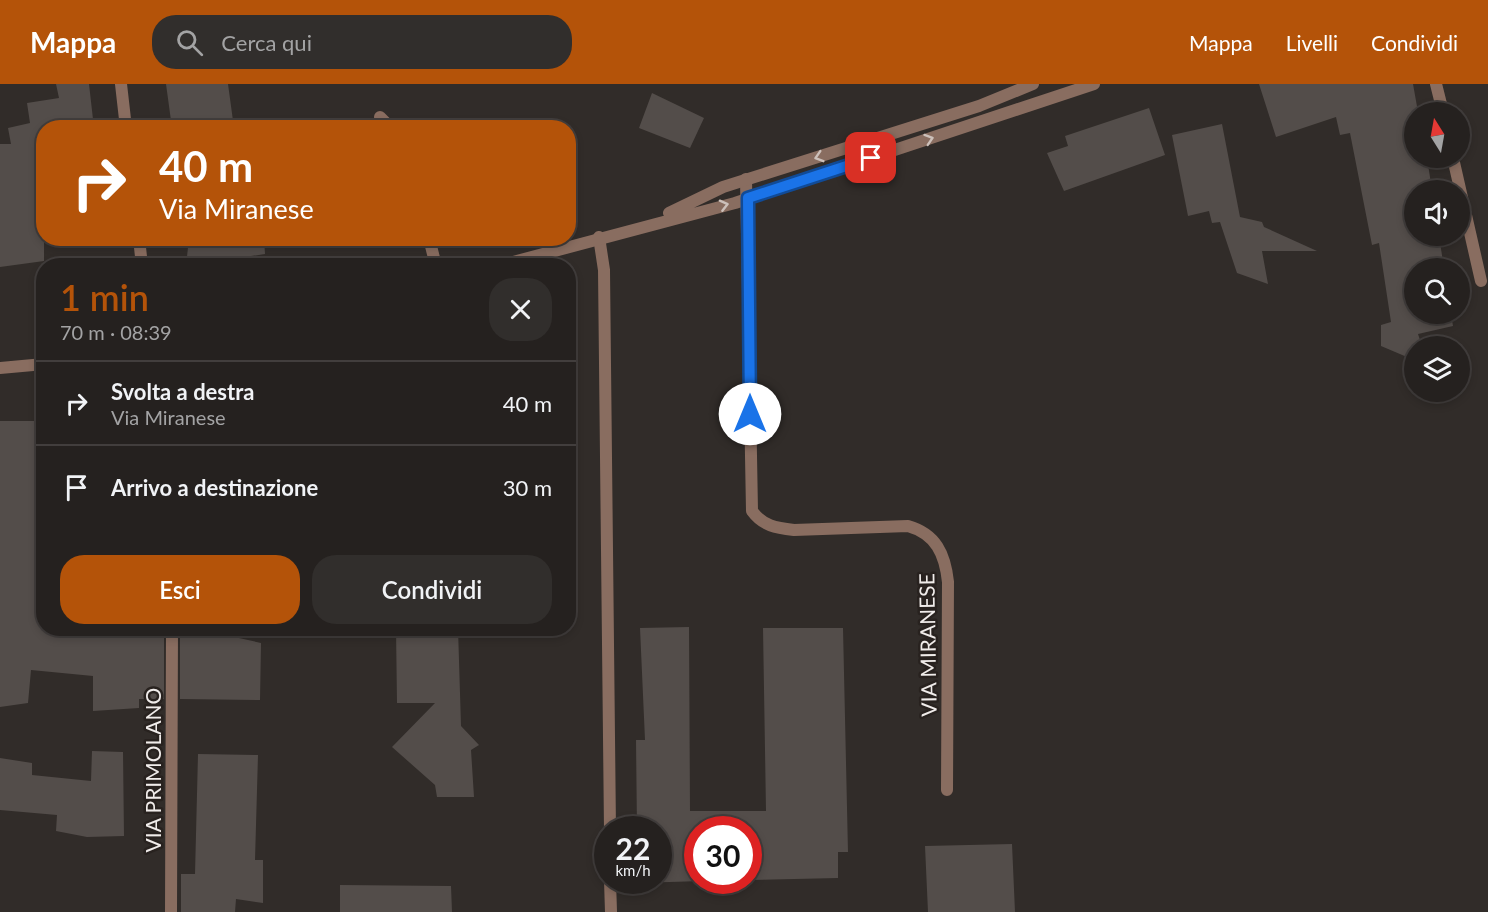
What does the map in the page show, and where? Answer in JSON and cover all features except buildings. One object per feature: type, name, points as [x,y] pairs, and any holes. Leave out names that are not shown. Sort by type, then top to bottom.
[{"type":"street","points":[[121,84],[125,120]]},
{"type":"street","points":[[647,224],[723,187],[980,106],[1033,84]]},
{"type":"street","points":[[1065,94],[1078,84]]},
{"type":"street","points":[[576,244],[748,198],[1094,84]]},
{"type":"street","points":[[1436,84],[1440,102]]},
{"type":"street","points":[[380,117],[383,120]]},
{"type":"street","points":[[1455,168],[1481,281]]},
{"type":"street","name":"VIA MIRANESE","points":[[747,180],[752,511],[766,525],[778,528],[794,530],[908,526],[920,529],[936,543],[946,566],[948,582],[947,790]]},
{"type":"street","points":[[599,237],[604,270],[610,816]]},
{"type":"street","points":[[526,258],[568,246]]},
{"type":"street","points":[[0,368],[36,365]]},
{"type":"street","name":"VIA PRIMOLANO","points":[[171,912],[172,636]]},
{"type":"street","points":[[610,894],[611,912]]},
{"type":"route","points":[[750,414],[748,198],[871,158]]}]
